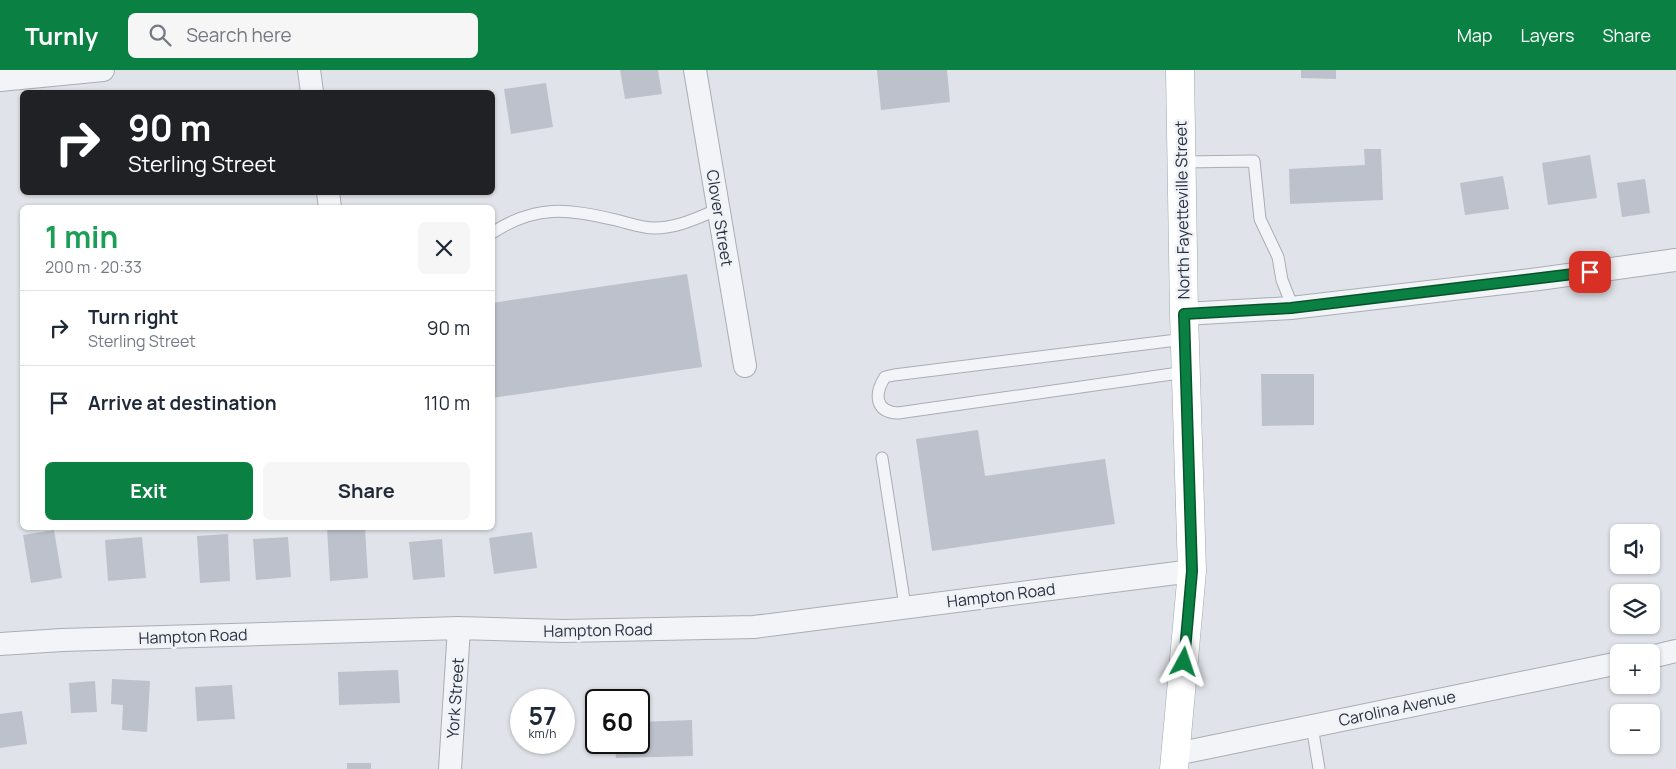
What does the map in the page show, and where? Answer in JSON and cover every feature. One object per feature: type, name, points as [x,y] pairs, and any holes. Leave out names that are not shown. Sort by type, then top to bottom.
[{"type":"main road","name":"North Fayetteville Street","points":[[1175,761],[1192,571],[1180,70]]},
{"type":"street","points":[[0,80],[103,70]]},
{"type":"street","points":[[309,70],[312,90]]},
{"type":"street","name":"Clover Street","points":[[696,70],[745,366]]},
{"type":"street","points":[[1185,327],[1293,308],[1539,279],[1676,260]]},
{"type":"street","name":"Hampton Road","points":[[0,644],[62,640],[459,628],[564,631],[754,627],[905,606],[1192,571]]},
{"type":"street","name":"York Street","points":[[450,769],[459,628]]},
{"type":"street","points":[[1660,655],[1676,652]]},
{"type":"street","name":"Carolina Avenue","points":[[1175,761],[1312,726],[1610,665]]},
{"type":"lane","points":[[1182,162],[1254,161],[1260,219],[1278,257],[1282,280],[1293,308]]},
{"type":"lane","points":[[495,231],[506,224],[531,214],[558,210],[651,228],[678,226],[719,209]]},
{"type":"lane","points":[[1185,327],[885,377],[880,385],[877,396],[881,407],[888,412],[898,413],[1186,372]]},
{"type":"lane","points":[[882,458],[905,606]]},
{"type":"lane","points":[[1312,726],[1320,769]]},
{"type":"building","points":[[620,70],[658,70],[662,94],[625,99]]},
{"type":"building","points":[[877,70],[947,70],[950,102],[881,110]]},
{"type":"building","points":[[1301,70],[1336,70],[1336,79],[1301,78]]},
{"type":"building","points":[[546,83],[553,127],[511,134],[504,89]]},
{"type":"building","points":[[1364,149],[1381,149],[1383,200],[1290,204],[1289,169],[1365,165]]},
{"type":"building","points":[[1590,155],[1597,198],[1548,205],[1542,163]]},
{"type":"building","points":[[1503,176],[1509,209],[1465,215],[1460,183]]},
{"type":"building","points":[[1645,179],[1650,213],[1622,217],[1617,183]]},
{"type":"building","points":[[687,274],[702,367],[495,398],[495,303]]},
{"type":"building","points":[[1261,374],[1314,374],[1314,425],[1262,426]]},
{"type":"building","points":[[978,430],[985,476],[1105,459],[1115,524],[932,551],[916,439]]},
{"type":"building","points":[[54,530],[62,578],[31,583],[23,535]]},
{"type":"building","points":[[327,530],[365,530],[368,578],[330,581]]},
{"type":"building","points":[[532,532],[537,568],[494,574],[489,538]]},
{"type":"building","points":[[228,534],[230,581],[200,583],[197,536]]},
{"type":"building","points":[[142,537],[146,578],[108,581],[105,540]]},
{"type":"building","points":[[288,537],[291,577],[256,580],[253,539]]},
{"type":"building","points":[[442,539],[445,577],[413,580],[409,542]]},
{"type":"building","points":[[398,670],[400,703],[339,705],[338,672]]},
{"type":"building","points":[[112,679],[150,681],[147,732],[122,730],[123,705],[111,704]]},
{"type":"building","points":[[95,681],[97,712],[71,713],[69,683]]},
{"type":"building","points":[[232,685],[235,719],[197,721],[195,687]]},
{"type":"building","points":[[22,711],[27,744],[0,748],[0,714]]},
{"type":"building","points":[[692,720],[693,756],[616,758],[616,754],[650,754],[650,722]]},
{"type":"building","points":[[347,763],[371,763],[371,769],[347,769]]},
{"type":"route","points":[[1184,662],[1192,571],[1184,314],[1291,308],[1590,272]]}]
